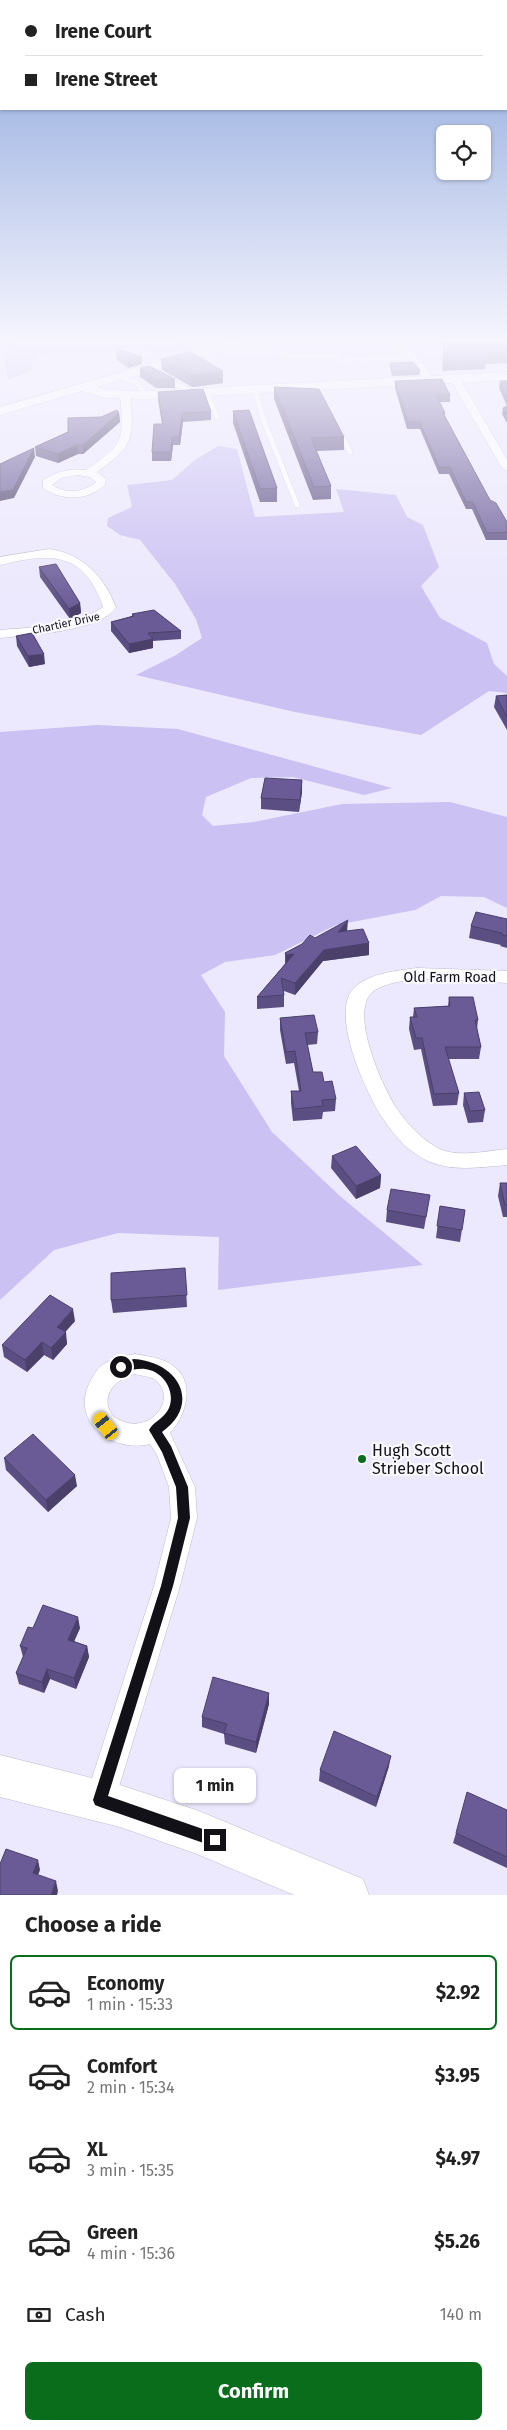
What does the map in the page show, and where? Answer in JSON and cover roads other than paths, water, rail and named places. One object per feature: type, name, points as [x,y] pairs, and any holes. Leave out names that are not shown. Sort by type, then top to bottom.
[{"type":"main road","points":[[0,1776],[100,1800],[199,1833],[347,1895]]},
{"type":"street","points":[[88,473],[115,454],[126,442],[129,431]]},
{"type":"street","points":[[486,431],[507,468]]},
{"type":"street","name":"Chartier Drive","points":[[0,561],[33,554],[58,552],[71,556],[82,563],[105,594],[110,608],[104,615],[92,619],[0,634]]},
{"type":"street","name":"Old Farm Road","points":[[507,977],[421,975],[392,977],[366,987],[355,1001],[355,1022],[358,1042],[392,1118],[420,1146],[443,1159],[507,1157]]},
{"type":"street","points":[[100,1800],[167,1586],[184,1518],[182,1487],[167,1449],[155,1430]]},
{"type":"lane","points":[[268,431],[297,505]]},
{"type":"lane","points":[[340,431],[350,452]]},
{"type":"place","name":"Hugh Scott Strieber School","points":[[362,1459]]}]
